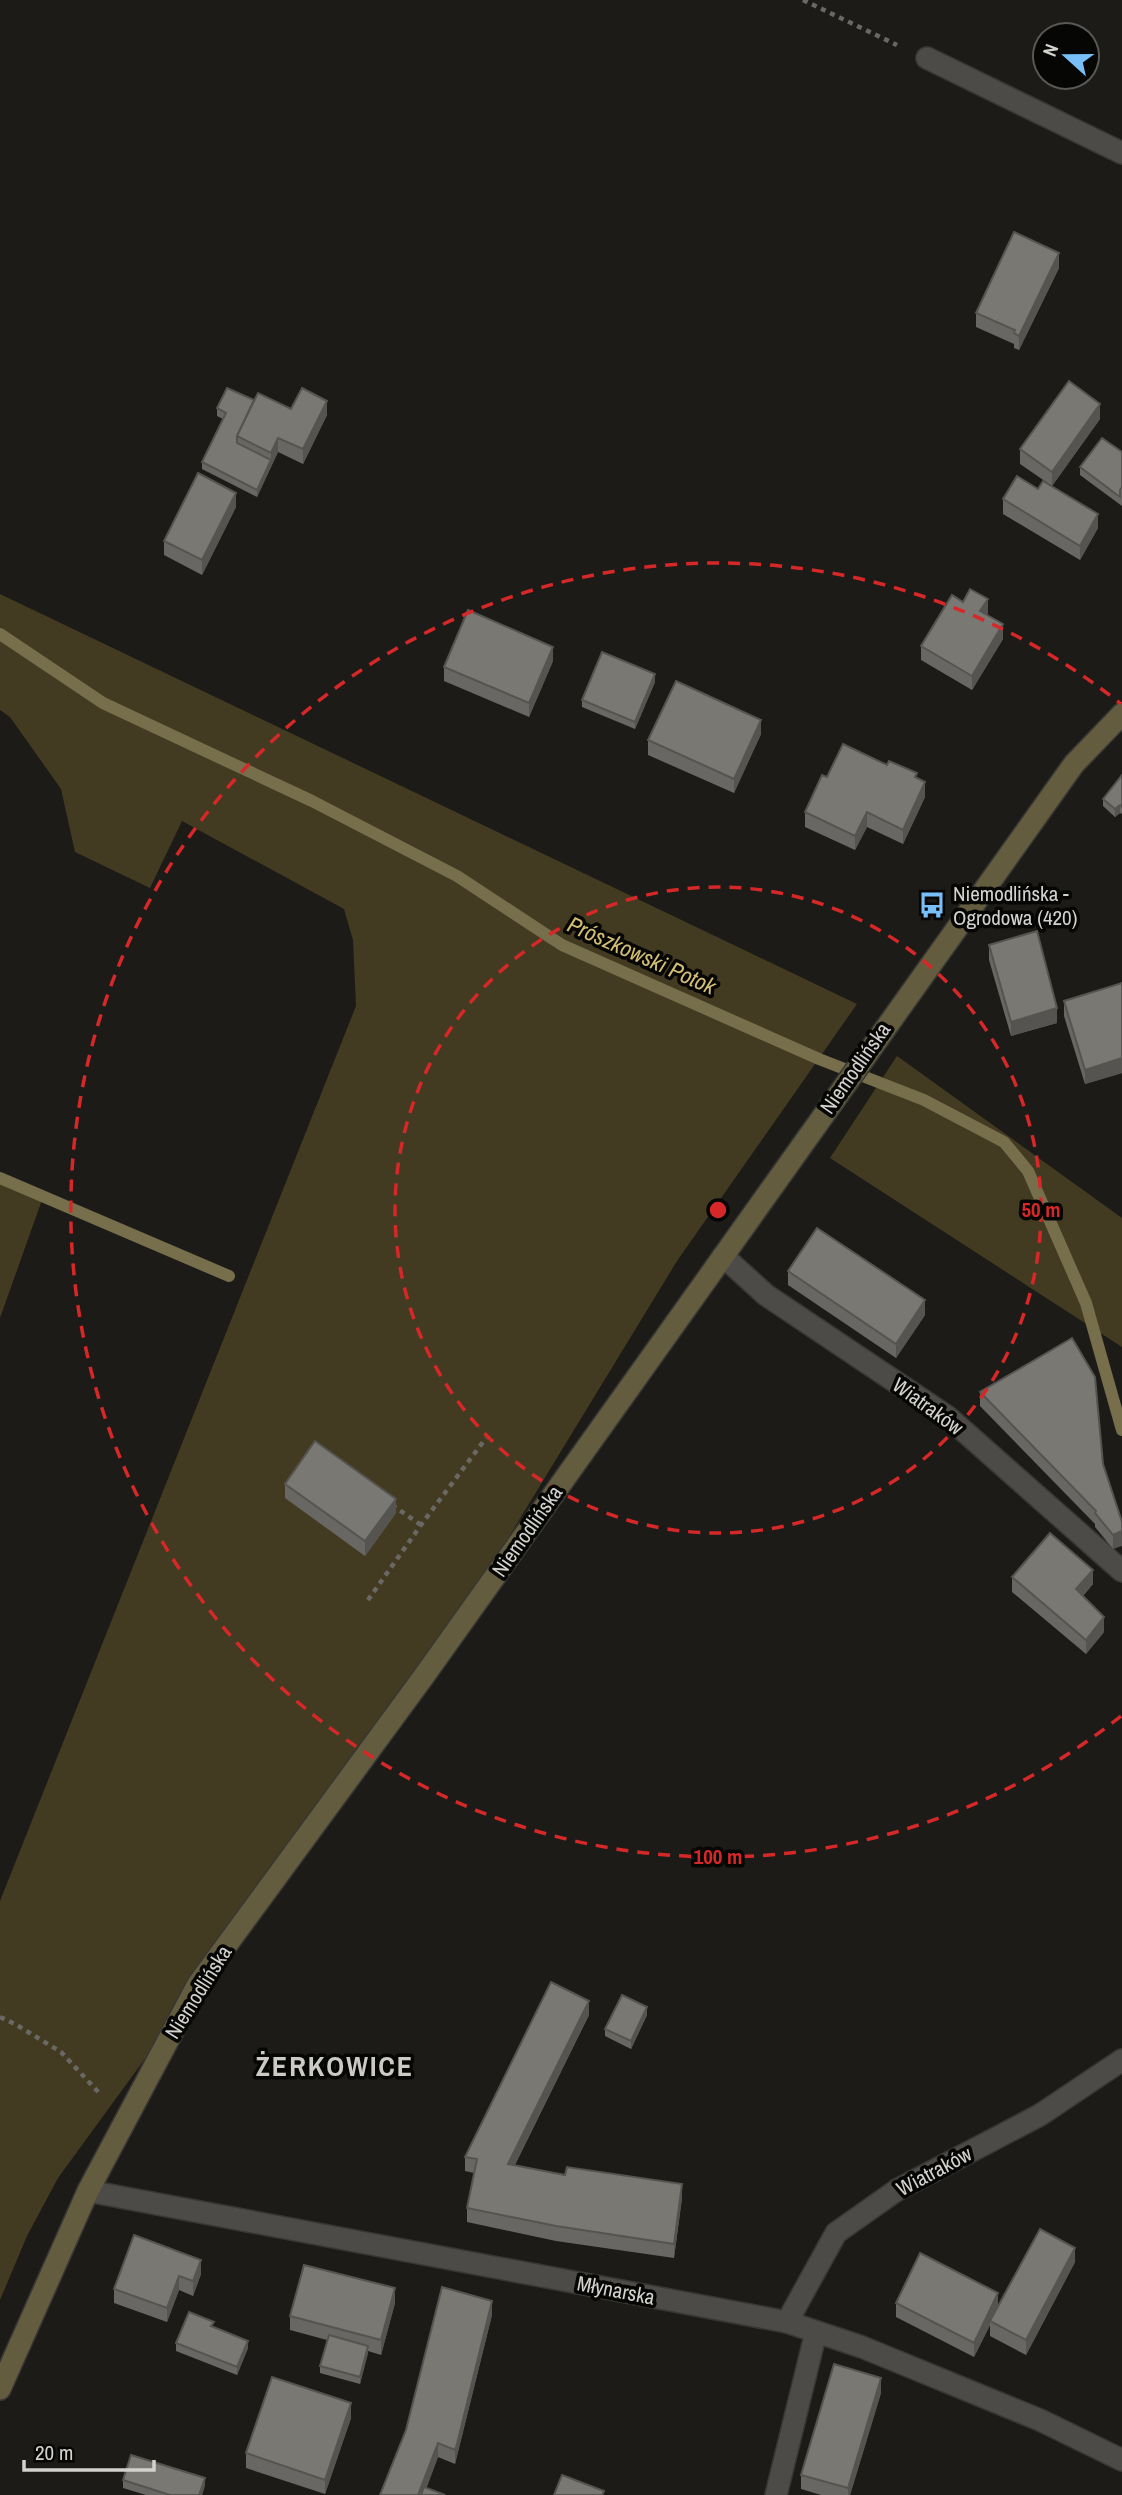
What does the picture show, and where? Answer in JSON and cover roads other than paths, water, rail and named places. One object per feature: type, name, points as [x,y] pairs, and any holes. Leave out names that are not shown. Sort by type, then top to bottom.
[{"type":"main road","name":"Niemodlińska","points":[[0,2389],[88,2191],[198,1984],[424,1676],[1074,764],[1122,714]]},
{"type":"street","points":[[926,58],[1122,153]]},
{"type":"street","name":"Wiatraków","points":[[723,1256],[766,1295],[947,1417],[1122,1571]]},
{"type":"street","name":"Wiatraków","points":[[787,2322],[835,2233],[897,2190],[1040,2115],[1122,2060]]},
{"type":"street","name":"Młynarska","points":[[88,2191],[787,2322],[862,2347],[1040,2420],[1122,2460]]},
{"type":"street","points":[[776,2495],[816,2333]]},
{"type":"waterway","name":"Prószkowski Potok","points":[[0,634],[103,703],[312,801],[457,876],[562,945],[819,1059],[924,1100],[1004,1142],[1028,1171],[1086,1303],[1122,1430]]},
{"type":"waterway","points":[[0,1178],[229,1276]]},
{"type":"place","name":"Niemodlińska - Ogrodowa (420)","points":[[932,905]]},
{"type":"district","name":"ŻERKOWICE","points":[[335,2066]]}]
